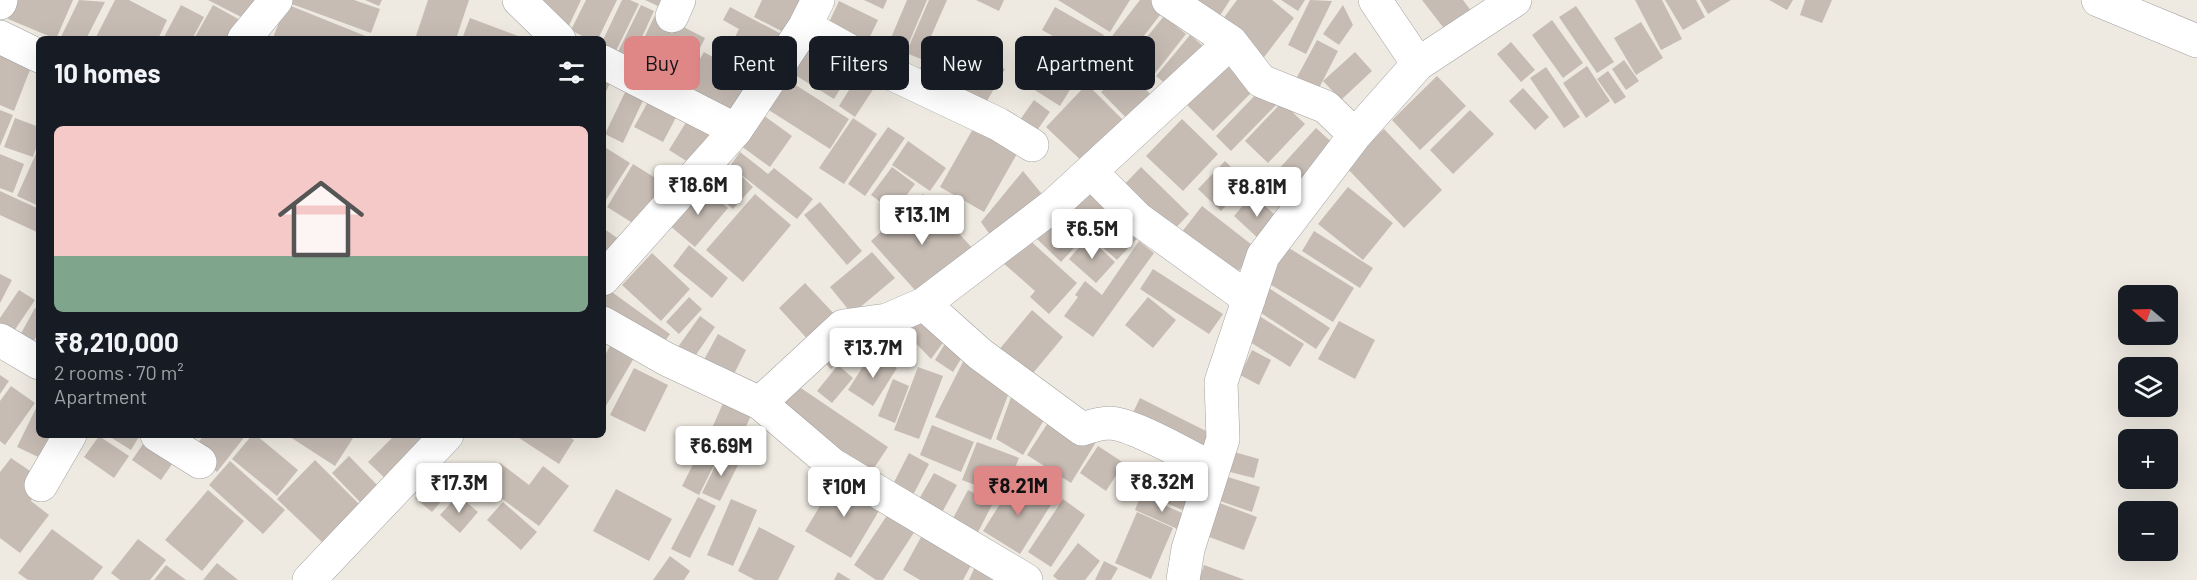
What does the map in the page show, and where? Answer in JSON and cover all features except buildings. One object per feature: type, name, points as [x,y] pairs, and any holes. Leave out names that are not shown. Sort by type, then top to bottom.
[{"type":"street","points":[[246,36],[276,0]]},
{"type":"street","points":[[519,0],[556,36]]},
{"type":"street","points":[[1168,0],[1231,42],[1261,81],[1326,107],[1355,135]]},
{"type":"street","points":[[1375,0],[1418,64]]},
{"type":"street","points":[[1183,580],[1188,549],[1223,439],[1221,382],[1263,256],[1355,135],[1418,64],[1515,0]]},
{"type":"street","points":[[2098,0],[2197,41]]},
{"type":"street","points":[[606,276],[736,130],[812,13],[888,72],[998,123],[1032,146]]},
{"type":"street","points":[[0,37],[36,55]]},
{"type":"street","points":[[760,403],[843,326],[887,320],[924,304],[1054,205],[1231,42]]},
{"type":"street","points":[[606,64],[736,130]]},
{"type":"street","points":[[1091,172],[1138,219],[1249,299]]},
{"type":"street","points":[[924,304],[980,354],[1082,429],[1111,423],[1129,427],[1213,469]]},
{"type":"street","points":[[606,325],[666,359],[760,403],[833,465],[1026,580]]},
{"type":"street","points":[[0,340],[36,361]]},
{"type":"street","points":[[41,485],[68,438]]},
{"type":"street","points":[[162,438],[200,462]]},
{"type":"street","points":[[309,580],[444,438]]}]
